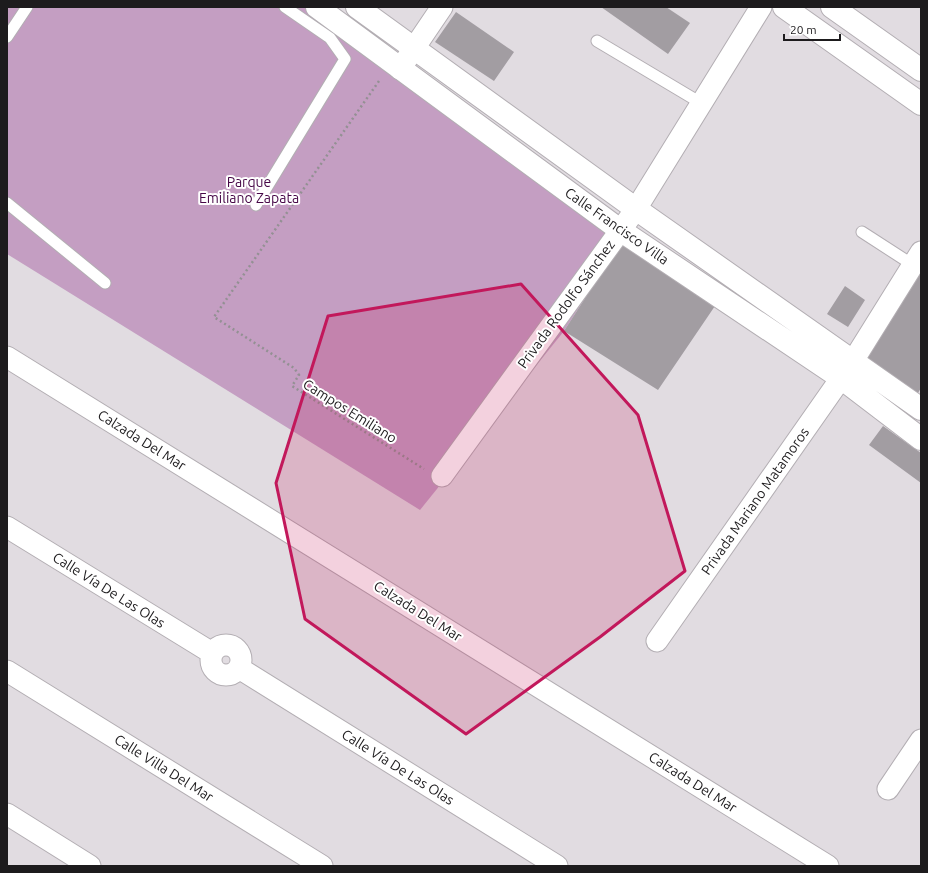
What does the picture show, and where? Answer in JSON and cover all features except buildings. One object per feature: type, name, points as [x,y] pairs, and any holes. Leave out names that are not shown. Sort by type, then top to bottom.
[{"type":"street","name":"Calle Francisco Villa","points":[[316,7],[620,230],[841,378],[921,439]]},
{"type":"street","name":"Calle Francisco Villa","points":[[357,7],[636,209],[921,408]]},
{"type":"street","points":[[400,68],[415,49],[442,7]]},
{"type":"street","name":"Privada Rodolfo Sánchez","points":[[435,474],[636,209],[761,7]]},
{"type":"street","points":[[784,7],[921,104]]},
{"type":"street","points":[[832,7],[921,70]]},
{"type":"street","name":"Privada Mariano Matamoros","points":[[657,641],[853,361],[917,259]]},
{"type":"street","name":"Calzada Del Mar","points":[[7,357],[828,866]]},
{"type":"street","name":"Calle Vía De Las Olas","points":[[7,527],[212,653],[217,647],[225,645],[233,646],[239,652],[241,660],[239,668],[557,866]]},
{"type":"street","name":"Calle Villa Del Mar","points":[[7,671],[322,866]]},
{"type":"street","points":[[888,789],[921,740]]},
{"type":"street","points":[[7,814],[90,866]]},
{"type":"lane","points":[[7,37],[27,7]]},
{"type":"lane","points":[[256,205],[345,59],[330,38],[285,7]]},
{"type":"lane","points":[[597,41],[701,103]]},
{"type":"lane","points":[[7,203],[105,283]]},
{"type":"lane","points":[[862,232],[917,259]]},
{"type":"path","name":"Campos Emiliano","points":[[379,81],[214,317],[294,368],[299,375],[292,386],[435,474]]},
{"type":"highlighted area","points":[[521,284],[638,415],[685,571],[600,637],[466,734],[305,619],[276,483],[328,316]]},
{"type":"green space","name":"Parque Emiliano Zapata","points":[[7,7],[308,7],[603,219],[616,250],[564,331],[420,510],[7,254]]}]
